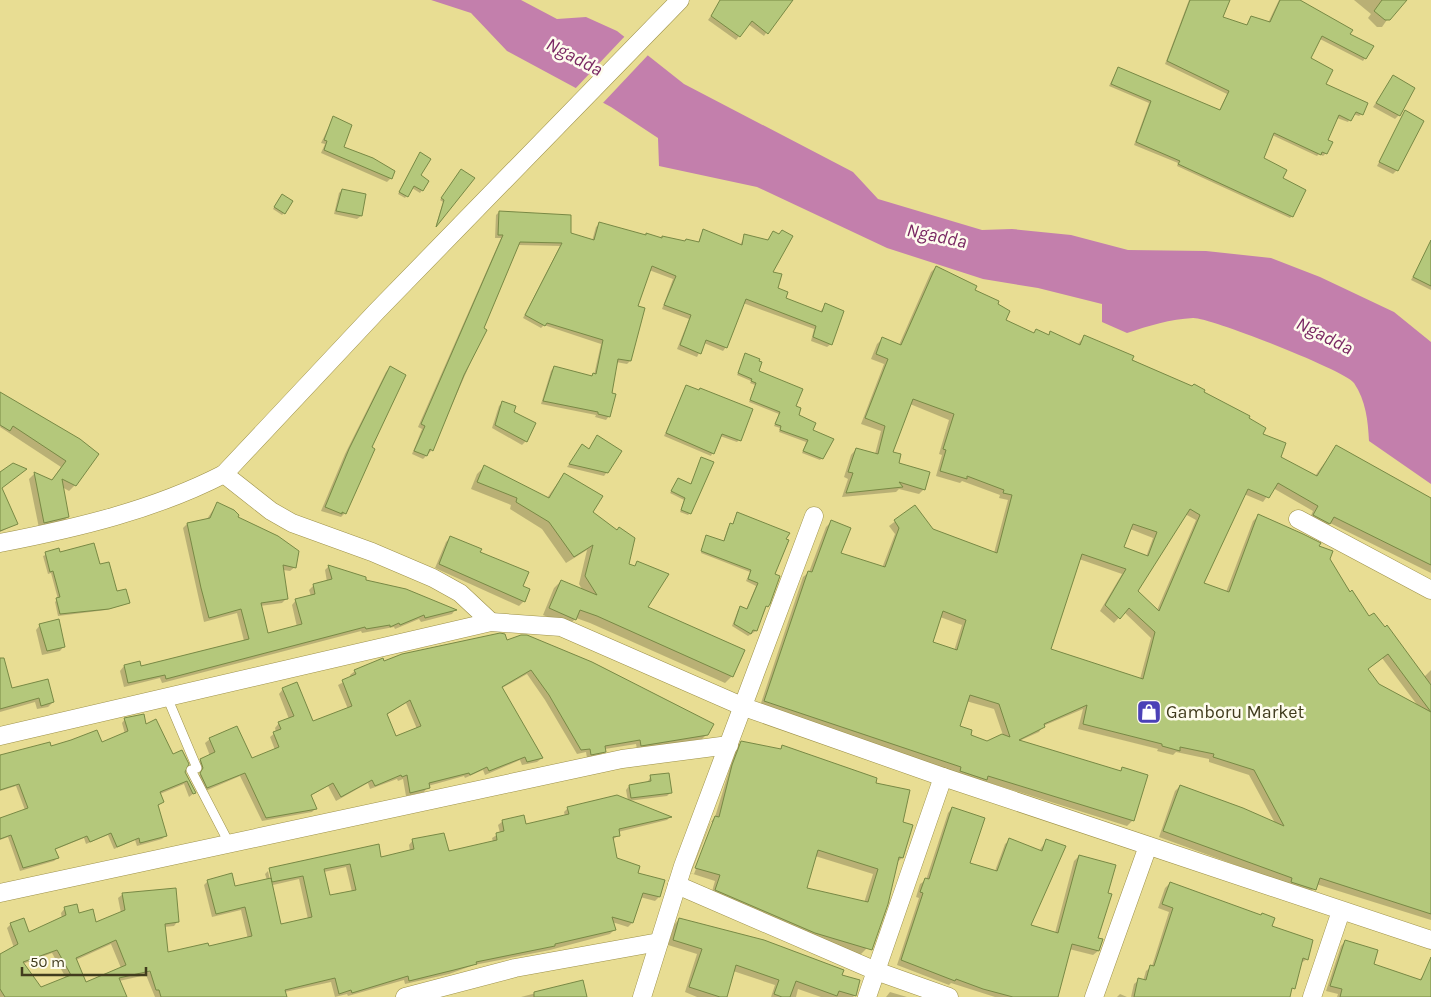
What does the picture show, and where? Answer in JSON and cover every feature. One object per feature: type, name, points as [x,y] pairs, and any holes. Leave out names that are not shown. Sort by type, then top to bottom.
[{"type":"street","points":[[0,543],[137,511],[224,474],[376,312],[680,0]]},
{"type":"street","points":[[224,474],[271,511],[292,522],[372,552],[433,578],[460,593],[491,622]]},
{"type":"street","points":[[642,997],[677,886],[814,516]]},
{"type":"street","points":[[1298,519],[1431,590]]},
{"type":"street","points":[[0,736],[491,622],[561,626],[744,707],[943,777],[1431,940]]},
{"type":"street","points":[[0,893],[622,760],[729,745]]},
{"type":"street","points":[[867,997],[943,777]]},
{"type":"street","points":[[1094,997],[1148,846]]},
{"type":"street","points":[[677,886],[876,971],[949,997]]},
{"type":"street","points":[[1312,997],[1341,911]]},
{"type":"street","points":[[404,997],[515,968],[659,942]]},
{"type":"lane","points":[[167,697],[198,768],[191,770],[229,843]]},
{"type":"water","name":"Ngadda","points":[[431,0],[521,0],[557,19],[586,17],[617,31],[684,84],[853,172],[878,199],[982,230],[1012,229],[1071,235],[1128,250],[1206,251],[1271,258],[1320,277],[1394,312],[1431,342],[1431,484],[1369,441],[1366,411],[1358,390],[1354,383],[1328,368],[1249,335],[1193,318],[1168,321],[1127,333],[1102,322],[1102,304],[1038,288],[983,279],[887,248],[757,187],[659,166],[658,138],[611,107],[507,51],[471,13]]},
{"type":"pier","points":[[626,35],[649,54],[601,105],[574,90]]},
{"type":"building","points":[[720,0],[793,0],[768,34],[752,21],[740,37],[711,16]]},
{"type":"building","points":[[1190,0],[1230,0],[1223,17],[1247,25],[1251,16],[1270,22],[1280,0],[1300,0],[1353,30],[1350,34],[1374,46],[1366,59],[1322,36],[1311,58],[1333,70],[1326,84],[1368,103],[1363,115],[1356,112],[1351,121],[1339,115],[1328,140],[1333,142],[1327,154],[1322,152],[1321,155],[1274,133],[1264,158],[1287,170],[1283,178],[1306,190],[1293,217],[1178,164],[1180,161],[1136,142],[1151,101],[1111,84],[1118,67],[1220,110],[1229,91],[1167,61]]},
{"type":"building","points":[[1382,0],[1407,0],[1390,20],[1385,20],[1374,11]]},
{"type":"building","points":[[1393,75],[1415,88],[1400,116],[1376,103]]},
{"type":"building","points":[[1405,110],[1424,121],[1398,171],[1379,162]]},
{"type":"building","points":[[333,116],[352,125],[344,147],[373,158],[395,171],[392,179],[324,150],[327,141],[324,140]]},
{"type":"building","points":[[420,152],[431,159],[421,175],[429,181],[423,191],[414,186],[408,197],[399,192]]},
{"type":"building","points":[[461,169],[475,178],[436,227],[444,200],[441,198]]},
{"type":"building","points":[[342,189],[366,194],[362,216],[336,211]]},
{"type":"building","points":[[282,194],[293,201],[285,214],[274,207]]},
{"type":"building","points":[[499,211],[571,215],[571,233],[594,240],[599,222],[646,235],[646,233],[662,238],[662,236],[699,242],[703,229],[742,245],[744,234],[768,240],[773,231],[779,234],[782,230],[793,236],[773,272],[782,274],[778,288],[788,292],[786,298],[822,312],[825,303],[844,311],[832,345],[813,337],[816,326],[746,299],[727,348],[706,340],[701,354],[680,345],[691,315],[664,305],[676,276],[652,266],[638,306],[645,308],[631,361],[618,359],[612,393],[616,394],[610,417],[598,414],[598,412],[543,401],[554,366],[592,376],[593,373],[596,374],[603,340],[547,323],[545,326],[525,315],[562,243],[520,242],[484,328],[487,330],[464,375],[433,451],[430,449],[427,456],[414,451],[425,426],[421,424],[503,235],[498,235]]},
{"type":"building","points":[[1431,240],[1431,286],[1413,277]]},
{"type":"building","points":[[936,266],[977,286],[975,290],[999,301],[998,304],[1010,311],[1006,320],[1034,333],[1036,329],[1049,335],[1050,331],[1080,345],[1084,335],[1134,356],[1132,360],[1205,390],[1204,392],[1250,416],[1249,418],[1266,428],[1263,434],[1286,443],[1281,457],[1317,476],[1336,445],[1431,498],[1431,565],[1334,517],[1330,524],[1313,515],[1318,506],[1278,483],[1269,498],[1248,489],[1204,583],[1229,592],[1258,514],[1303,534],[1321,543],[1319,546],[1333,551],[1330,559],[1350,592],[1352,590],[1369,616],[1374,613],[1385,627],[1387,625],[1431,685],[1431,712],[1431,914],[1320,878],[1316,890],[1291,882],[1292,878],[1163,831],[1180,785],[1243,808],[1284,826],[1254,770],[1213,757],[1214,754],[1180,747],[1180,751],[1162,746],[1162,744],[1083,724],[1087,705],[1044,724],[1045,727],[1019,740],[1121,771],[1122,767],[1148,775],[1134,821],[988,776],[987,780],[960,771],[961,767],[764,701],[808,571],[812,572],[831,520],[851,528],[841,553],[885,567],[899,528],[894,520],[915,505],[933,529],[997,553],[1012,495],[1003,493],[1004,490],[967,476],[967,479],[940,471],[946,450],[943,449],[954,414],[913,399],[893,452],[901,454],[899,463],[930,472],[925,490],[899,482],[903,487],[846,493],[853,473],[848,472],[856,448],[878,454],[885,426],[865,418],[888,359],[876,354],[882,337],[901,345]],"holes":[[[1190,509],[1200,515],[1159,611],[1138,591]],[[1133,524],[1157,532],[1148,556],[1124,547]],[[1082,554],[1126,569],[1105,605],[1120,619],[1129,608],[1155,632],[1143,679],[1051,649]],[[943,611],[966,620],[957,650],[933,642]],[[1388,654],[1431,712],[1379,684],[1368,669]],[[970,695],[999,704],[1010,737],[1002,734],[987,741],[971,735],[972,730],[960,726]]]},
{"type":"building","points":[[745,353],[760,359],[759,361],[762,362],[759,371],[803,389],[796,406],[801,408],[799,415],[816,423],[813,430],[834,439],[823,459],[803,451],[808,440],[780,430],[781,426],[775,424],[780,412],[750,400],[756,383],[751,381],[752,379],[738,373]]},
{"type":"building","points":[[390,366],[406,375],[372,447],[375,449],[346,514],[342,512],[342,514],[325,507],[349,449]]},
{"type":"building","points":[[686,385],[699,390],[700,388],[753,409],[741,441],[722,434],[714,454],[666,433]]},
{"type":"building","points":[[0,392],[80,439],[99,454],[76,486],[62,479],[69,517],[44,523],[34,472],[52,480],[66,461],[13,426],[10,431],[0,425]]},
{"type":"building","points":[[502,401],[516,406],[514,412],[536,423],[527,442],[495,425]]},
{"type":"building","points":[[597,435],[622,451],[608,473],[569,464],[582,444],[589,449]]},
{"type":"building","points":[[701,457],[714,462],[691,514],[681,510],[685,498],[671,491],[678,478],[691,484]]},
{"type":"building","points":[[13,463],[27,469],[2,488],[18,524],[0,531],[0,472]]},
{"type":"building","points":[[484,465],[549,498],[564,473],[603,496],[593,512],[617,530],[619,527],[635,538],[629,564],[635,566],[637,561],[669,574],[648,607],[745,650],[733,677],[597,616],[580,610],[576,620],[549,608],[561,580],[597,595],[585,576],[593,545],[574,557],[549,522],[516,502],[517,498],[477,482]]},
{"type":"building","points":[[217,502],[234,510],[239,515],[238,517],[278,536],[299,551],[296,568],[283,565],[288,599],[261,603],[268,633],[302,624],[295,599],[315,594],[313,584],[332,579],[328,565],[366,577],[366,580],[406,589],[457,610],[425,618],[424,615],[390,627],[390,625],[366,629],[365,627],[166,679],[165,675],[128,683],[124,665],[140,661],[141,666],[249,639],[241,609],[209,618],[201,588],[187,523],[210,518]]},
{"type":"building","points":[[737,512],[790,533],[786,539],[789,540],[775,574],[780,576],[770,604],[768,607],[766,606],[757,631],[753,630],[751,634],[734,624],[740,606],[747,609],[758,583],[748,579],[751,570],[701,551],[706,535],[724,541],[730,523],[733,524]]},
{"type":"building","points":[[450,536],[482,549],[480,552],[529,572],[523,586],[530,589],[525,602],[439,564]]},
{"type":"building","points":[[94,543],[100,564],[109,562],[117,591],[126,589],[130,603],[109,609],[60,614],[56,598],[60,597],[53,571],[50,572],[45,552],[59,548],[60,552]]},
{"type":"building","points":[[59,619],[65,647],[47,651],[39,624]]},
{"type":"building","points":[[500,633],[505,634],[507,640],[527,635],[592,662],[714,724],[708,735],[641,746],[640,740],[605,746],[606,752],[591,755],[590,749],[581,750],[549,695],[531,670],[502,687],[543,758],[527,762],[525,757],[489,771],[487,767],[470,775],[469,773],[429,783],[430,788],[410,793],[407,775],[402,777],[401,775],[375,786],[372,780],[341,797],[333,783],[311,795],[317,809],[266,818],[245,773],[207,788],[200,773],[203,768],[200,759],[215,752],[209,738],[237,726],[252,758],[279,747],[273,732],[281,729],[278,722],[294,716],[282,688],[297,682],[313,721],[352,706],[342,680],[356,674],[354,670],[383,658],[384,661],[402,654]],"holes":[[[410,700],[421,726],[396,736],[387,714]]]},
{"type":"building","points":[[0,658],[4,658],[12,688],[48,679],[54,702],[41,706],[39,698],[0,709]]},
{"type":"building","points":[[144,714],[146,724],[156,719],[173,754],[182,750],[189,764],[185,772],[196,793],[193,794],[187,781],[160,792],[164,802],[158,805],[167,836],[140,843],[139,838],[117,847],[111,833],[90,842],[87,836],[55,849],[59,858],[23,868],[11,835],[0,839],[0,818],[28,808],[19,784],[0,790],[0,755],[50,742],[51,746],[97,730],[102,742],[128,731],[124,718]]},
{"type":"building","points":[[741,741],[781,749],[782,745],[877,778],[876,783],[910,790],[903,822],[913,825],[903,858],[899,857],[888,904],[872,950],[815,933],[715,890],[720,875],[695,868],[715,816],[719,817],[732,765]],"holes":[[[818,850],[878,869],[868,902],[807,888]]]},
{"type":"building","points":[[669,773],[672,793],[631,798],[629,785],[651,781],[650,775]]},
{"type":"building","points":[[617,795],[672,817],[619,829],[620,836],[613,837],[617,858],[640,866],[638,873],[665,880],[660,897],[643,893],[633,923],[612,917],[616,930],[555,944],[555,946],[476,962],[477,964],[409,981],[408,976],[352,993],[351,990],[339,994],[335,978],[285,990],[287,997],[161,997],[159,990],[156,990],[150,971],[119,978],[127,997],[5,997],[0,989],[0,954],[18,944],[10,923],[24,918],[29,932],[66,915],[64,907],[77,904],[79,913],[93,909],[96,922],[125,910],[122,893],[176,888],[179,922],[165,924],[168,952],[208,943],[209,946],[252,936],[245,907],[216,914],[207,880],[232,873],[235,886],[271,878],[281,924],[312,917],[303,876],[272,882],[269,868],[379,844],[381,857],[414,849],[412,839],[444,833],[449,851],[497,840],[496,833],[504,831],[502,820],[524,815],[526,824],[569,814],[567,807]],"holes":[[[350,864],[356,890],[330,895],[324,869]],[[116,940],[126,965],[86,982],[76,958]],[[57,950],[71,975],[41,987],[23,962]]]},
{"type":"building","points":[[952,807],[985,818],[970,863],[997,871],[1009,838],[1042,851],[1046,839],[1066,846],[1031,925],[1058,933],[1079,855],[1116,865],[1108,893],[1112,894],[1098,938],[1103,939],[1099,951],[1072,944],[1058,997],[1013,997],[956,979],[955,981],[901,960],[923,893],[920,892],[925,878],[929,879]]},
{"type":"building","points":[[1170,882],[1261,915],[1262,913],[1275,918],[1272,926],[1313,940],[1308,960],[1303,958],[1295,989],[1292,988],[1290,997],[1134,997],[1138,978],[1146,980],[1150,965],[1154,966],[1173,908],[1162,904]]},
{"type":"building","points":[[679,918],[764,940],[844,970],[842,975],[860,980],[856,996],[839,991],[837,996],[796,981],[790,997],[782,997],[774,994],[779,980],[736,965],[727,997],[720,997],[689,987],[702,949],[673,940]]},
{"type":"building","points":[[1345,940],[1378,950],[1374,964],[1421,980],[1431,957],[1431,997],[1340,997],[1342,989],[1330,986]]},
{"type":"building","points":[[583,980],[587,997],[534,997],[534,992]]},
{"type":"place","name":"Gamboru Market","points":[[1149,712]]}]
